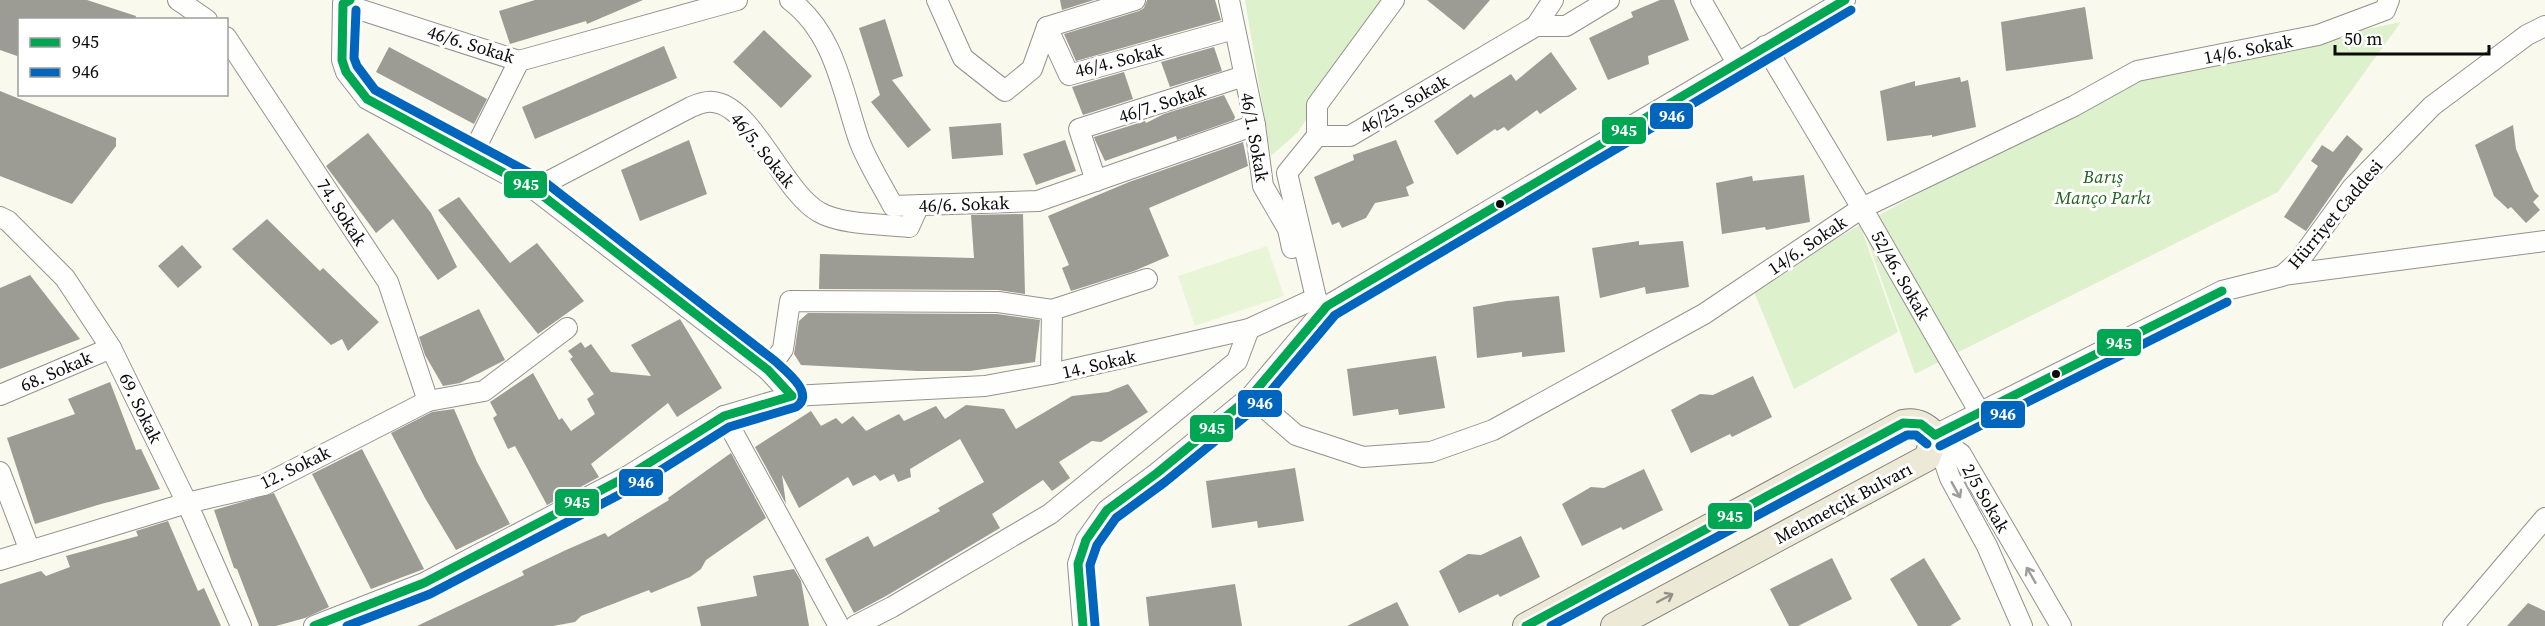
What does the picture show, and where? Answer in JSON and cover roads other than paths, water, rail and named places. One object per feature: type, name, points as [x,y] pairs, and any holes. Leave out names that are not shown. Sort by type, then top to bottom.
[{"type":"main road","points":[[1526,626],[1903,423],[1917,422],[1935,435]]},
{"type":"main road","name":"Mehmetçik Bulvarı","points":[[1614,626],[1927,458],[1935,435]]},
{"type":"street","points":[[178,0],[204,18]]},
{"type":"street","name":"46/6. Sokak","points":[[347,2],[519,61],[737,0]]},
{"type":"street","name":"46/6. Sokak","points":[[790,0],[823,36],[842,82],[860,142],[893,206],[1038,201],[1255,125]]},
{"type":"street","points":[[937,0],[963,58],[1005,91],[1032,69],[1047,27],[1135,0]]},
{"type":"street","name":"46/1. Sokak","points":[[1229,0],[1255,125],[1263,186],[1288,229],[1316,302]]},
{"type":"street","points":[[1083,626],[1078,564],[1086,540],[1107,510],[1157,473],[1251,396],[1316,302],[1287,173],[1317,136],[1317,105],[1394,0]]},
{"type":"street","points":[[1536,26],[1554,0]]},
{"type":"street","points":[[1536,26],[1566,26],[1610,0]]},
{"type":"street","points":[[1701,0],[1737,63]]},
{"type":"street","name":"14. Sokak","points":[[314,626],[424,583],[628,476],[724,416],[792,396],[985,386],[1051,374],[1249,328],[1316,302],[1845,0]]},
{"type":"street","points":[[347,2],[342,60],[346,72],[367,99],[534,189],[768,370],[792,396]]},
{"type":"street","name":"14/6. Sokak","points":[[1251,396],[1296,435],[1363,457],[1431,452],[1493,430],[1704,314],[1862,208],[2074,106],[2137,71],[2318,35],[2387,5]]},
{"type":"street","name":"46/25. Sokak","points":[[1317,136],[1350,136],[1536,26]]},
{"type":"street","name":"Hürriyet Caddesi","points":[[1935,435],[2222,291],[2282,276],[2299,261],[2352,188],[2432,106],[2527,35],[2545,26]]},
{"type":"street","name":"46/4. Sokak","points":[[1047,27],[1069,75],[1234,29]]},
{"type":"street","name":"74. Sokak","points":[[228,40],[388,282],[428,401]]},
{"type":"street","name":"52/46. Sokak","points":[[1765,46],[1862,208],[1980,413]]},
{"type":"street","points":[[472,155],[519,61]]},
{"type":"street","name":"46/7. Sokak","points":[[1096,181],[1079,129],[1244,76]]},
{"type":"street","name":"46/5. Sokak","points":[[534,189],[691,107],[713,102],[727,106],[745,121],[802,200],[825,216],[909,227],[919,205]]},
{"type":"street","name":"69. Sokak","points":[[3,223],[65,278],[111,348],[187,503],[241,626]]},
{"type":"street","points":[[2282,276],[2545,241]]},
{"type":"street","points":[[768,370],[783,349],[790,301],[998,303],[1052,310],[1147,279]]},
{"type":"street","points":[[1051,374],[1052,310]]},
{"type":"street","name":"12. Sokak","points":[[0,560],[187,503],[264,485],[428,401],[484,391],[567,327]]},
{"type":"street","points":[[855,626],[892,607],[1050,513],[1237,361],[1249,328]]},
{"type":"street","name":"68. Sokak","points":[[0,395],[111,348]]},
{"type":"street","points":[[724,416],[838,626]]},
{"type":"street","name":"2/5 Sokak","points":[[1935,435],[1950,478],[1987,546],[2022,626]]},
{"type":"street","name":"2/5 Sokak","points":[[1935,435],[1961,454],[2061,626]]},
{"type":"street","points":[[0,472],[30,551]]},
{"type":"street","points":[[2453,626],[2545,518]]},
{"type":"park label","name":"Barış Manço Parkı","points":[[2103,186]]}]
